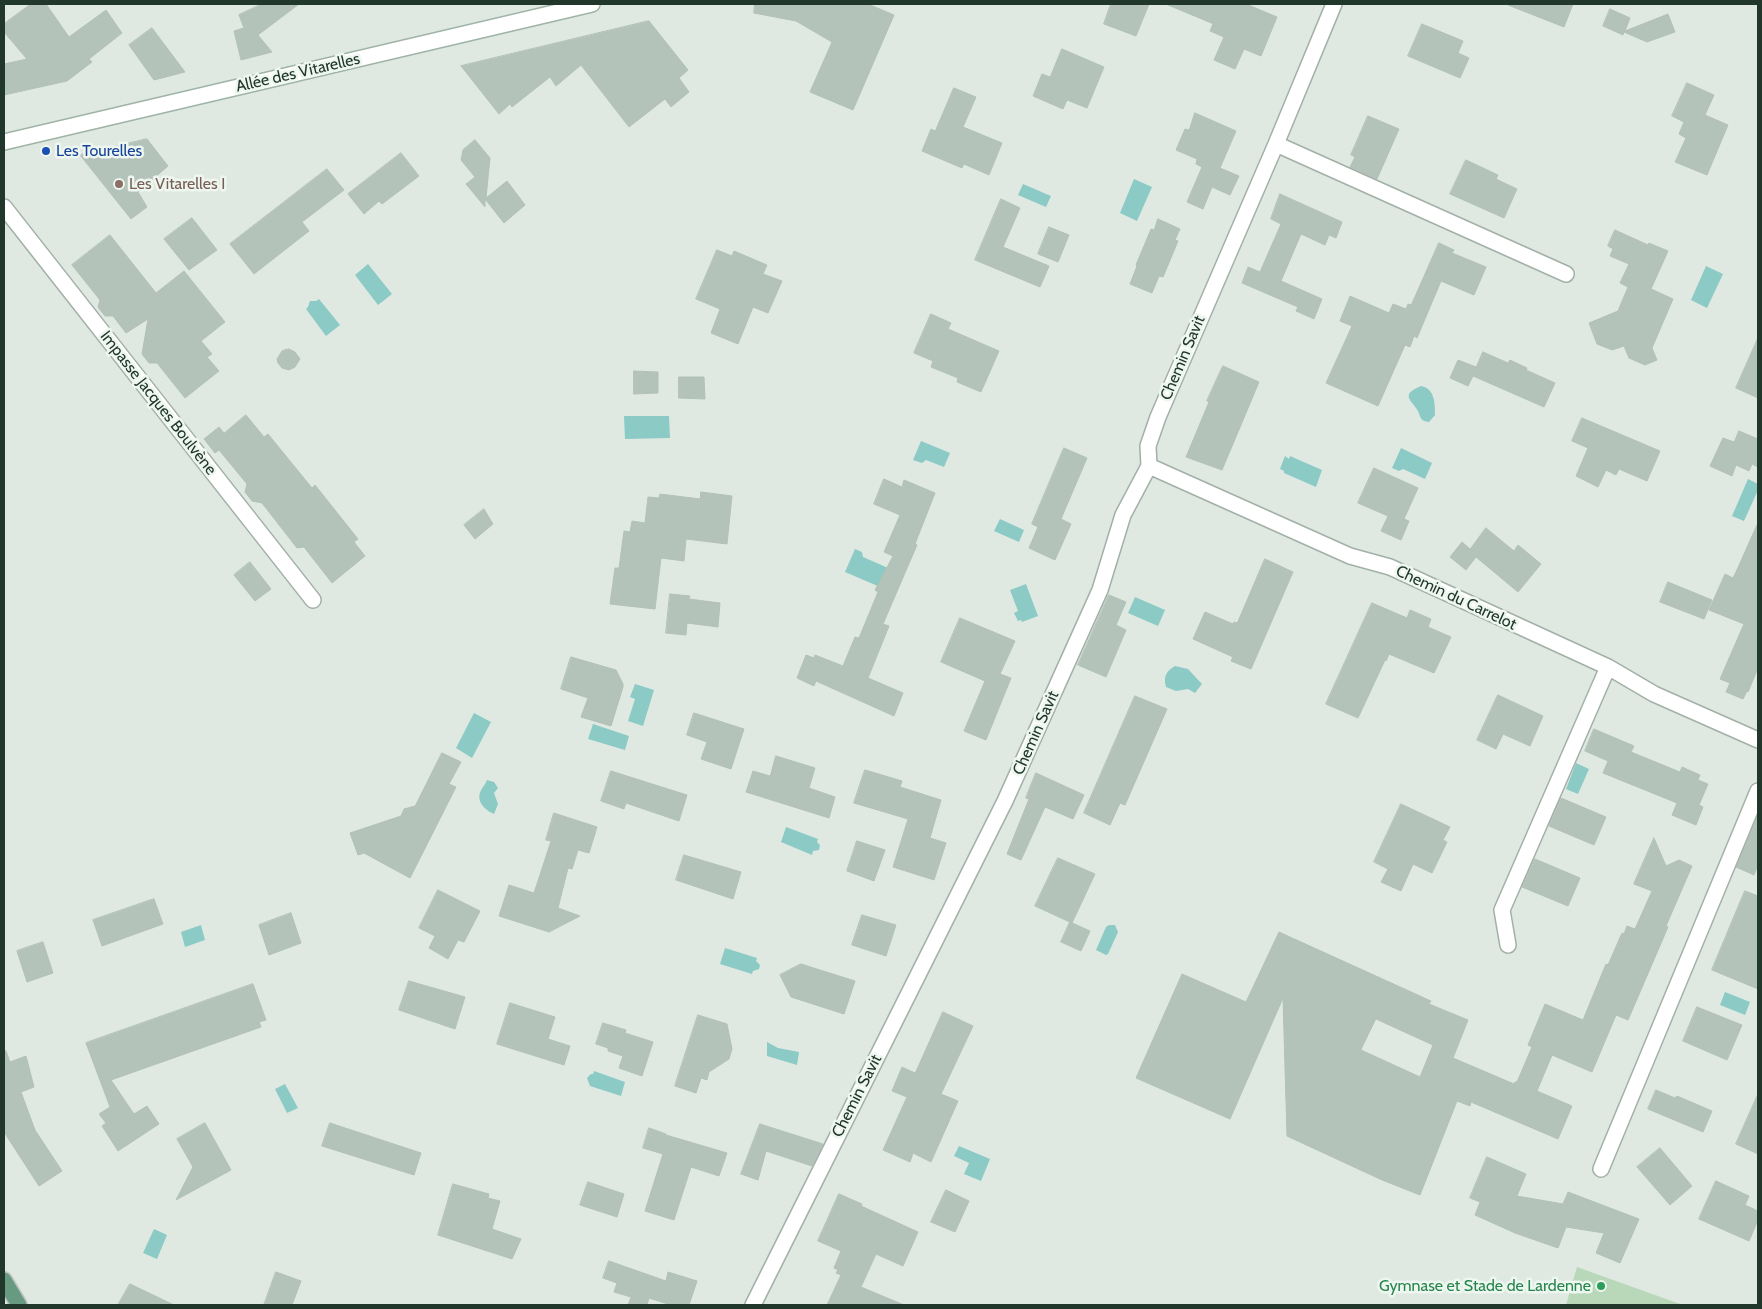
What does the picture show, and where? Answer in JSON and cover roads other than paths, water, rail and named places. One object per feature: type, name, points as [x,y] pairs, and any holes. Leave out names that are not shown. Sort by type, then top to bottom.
[{"type":"main road","points":[[4,1280],[19,1305]]},
{"type":"street","name":"Allée des Vitarelles","points":[[4,142],[592,4]]},
{"type":"street","name":"Chemin Savit","points":[[753,1305],[1005,801],[1100,590],[1123,515],[1149,466],[1148,446],[1158,417],[1276,144],[1334,4]]},
{"type":"street","points":[[1276,144],[1566,274]]},
{"type":"street","name":"Impasse Jacques Boulvène","points":[[4,207],[313,600]]},
{"type":"street","name":"Chemin du Carrelot","points":[[1149,466],[1350,556],[1390,567],[1608,667],[1654,694],[1758,740]]},
{"type":"street","points":[[1508,945],[1502,910],[1608,667]]},
{"type":"street","points":[[1601,1169],[1758,791]]},
{"type":"water","points":[[1134,179],[1152,187],[1137,221],[1120,213]]},
{"type":"water","points":[[1023,184],[1051,196],[1046,207],[1018,195]]},
{"type":"water","points":[[368,264],[392,294],[378,305],[355,275]]},
{"type":"water","points":[[1706,266],[1723,274],[1707,308],[1691,300]]},
{"type":"water","points":[[319,299],[340,325],[326,336],[306,309],[310,301]]},
{"type":"water","points":[[1421,386],[1432,393],[1434,401],[1435,415],[1429,422],[1421,419],[1409,398],[1410,392]]},
{"type":"water","points":[[624,416],[669,416],[670,438],[625,439]]},
{"type":"water","points":[[921,441],[950,453],[944,467],[926,460],[922,463],[913,460]]},
{"type":"water","points":[[1401,448],[1432,463],[1425,479],[1403,469],[1399,471],[1392,468]]},
{"type":"water","points":[[1285,456],[1289,459],[1290,456],[1322,470],[1316,487],[1284,473],[1280,469]]},
{"type":"water","points":[[1748,479],[1758,484],[1758,490],[1744,521],[1732,516]]},
{"type":"water","points":[[1000,519],[1024,530],[1019,542],[994,531]]},
{"type":"water","points":[[855,549],[862,552],[863,557],[895,571],[887,590],[845,572]]},
{"type":"water","points":[[1026,584],[1038,616],[1022,622],[1021,620],[1018,621],[1014,613],[1018,611],[1010,590]]},
{"type":"water","points":[[1135,597],[1165,610],[1158,626],[1128,613]]},
{"type":"water","points":[[1175,666],[1188,669],[1202,684],[1195,693],[1188,689],[1176,691],[1166,687],[1166,675]]},
{"type":"water","points":[[635,684],[654,690],[643,726],[628,721],[635,699],[630,697]]},
{"type":"water","points":[[474,713],[491,722],[472,758],[456,748]]},
{"type":"water","points":[[593,724],[629,736],[625,750],[588,739]]},
{"type":"water","points":[[1576,763],[1589,769],[1578,794],[1566,789]]},
{"type":"water","points":[[487,780],[494,782],[498,788],[494,793],[498,804],[494,814],[483,806],[479,796]]},
{"type":"water","points":[[786,827],[818,839],[819,850],[813,851],[812,855],[781,842]]},
{"type":"water","points":[[201,925],[205,940],[185,947],[181,932]]},
{"type":"water","points":[[1115,925],[1118,932],[1106,955],[1096,950],[1106,927]]},
{"type":"water","points":[[725,948],[757,958],[756,961],[760,965],[759,969],[753,971],[752,974],[720,964]]},
{"type":"water","points":[[1725,992],[1750,1002],[1745,1015],[1720,1005]]},
{"type":"water","points":[[767,1042],[778,1048],[799,1052],[797,1065],[767,1056]]},
{"type":"water","points":[[594,1071],[625,1082],[621,1096],[590,1086],[587,1078]]},
{"type":"water","points":[[285,1084],[298,1108],[287,1113],[275,1089]]},
{"type":"water","points":[[959,1146],[990,1159],[981,1181],[964,1174],[969,1163],[954,1156]]},
{"type":"water","points":[[154,1229],[167,1235],[157,1259],[143,1253]]},
{"type":"place","name":"Les Tourelles","points":[[46,151]]},
{"type":"place","name":"Les Vitarelles I","points":[[119,184]]},
{"type":"place","name":"Gymnase et Stade de Lardenne","points":[[1601,1286]]}]
